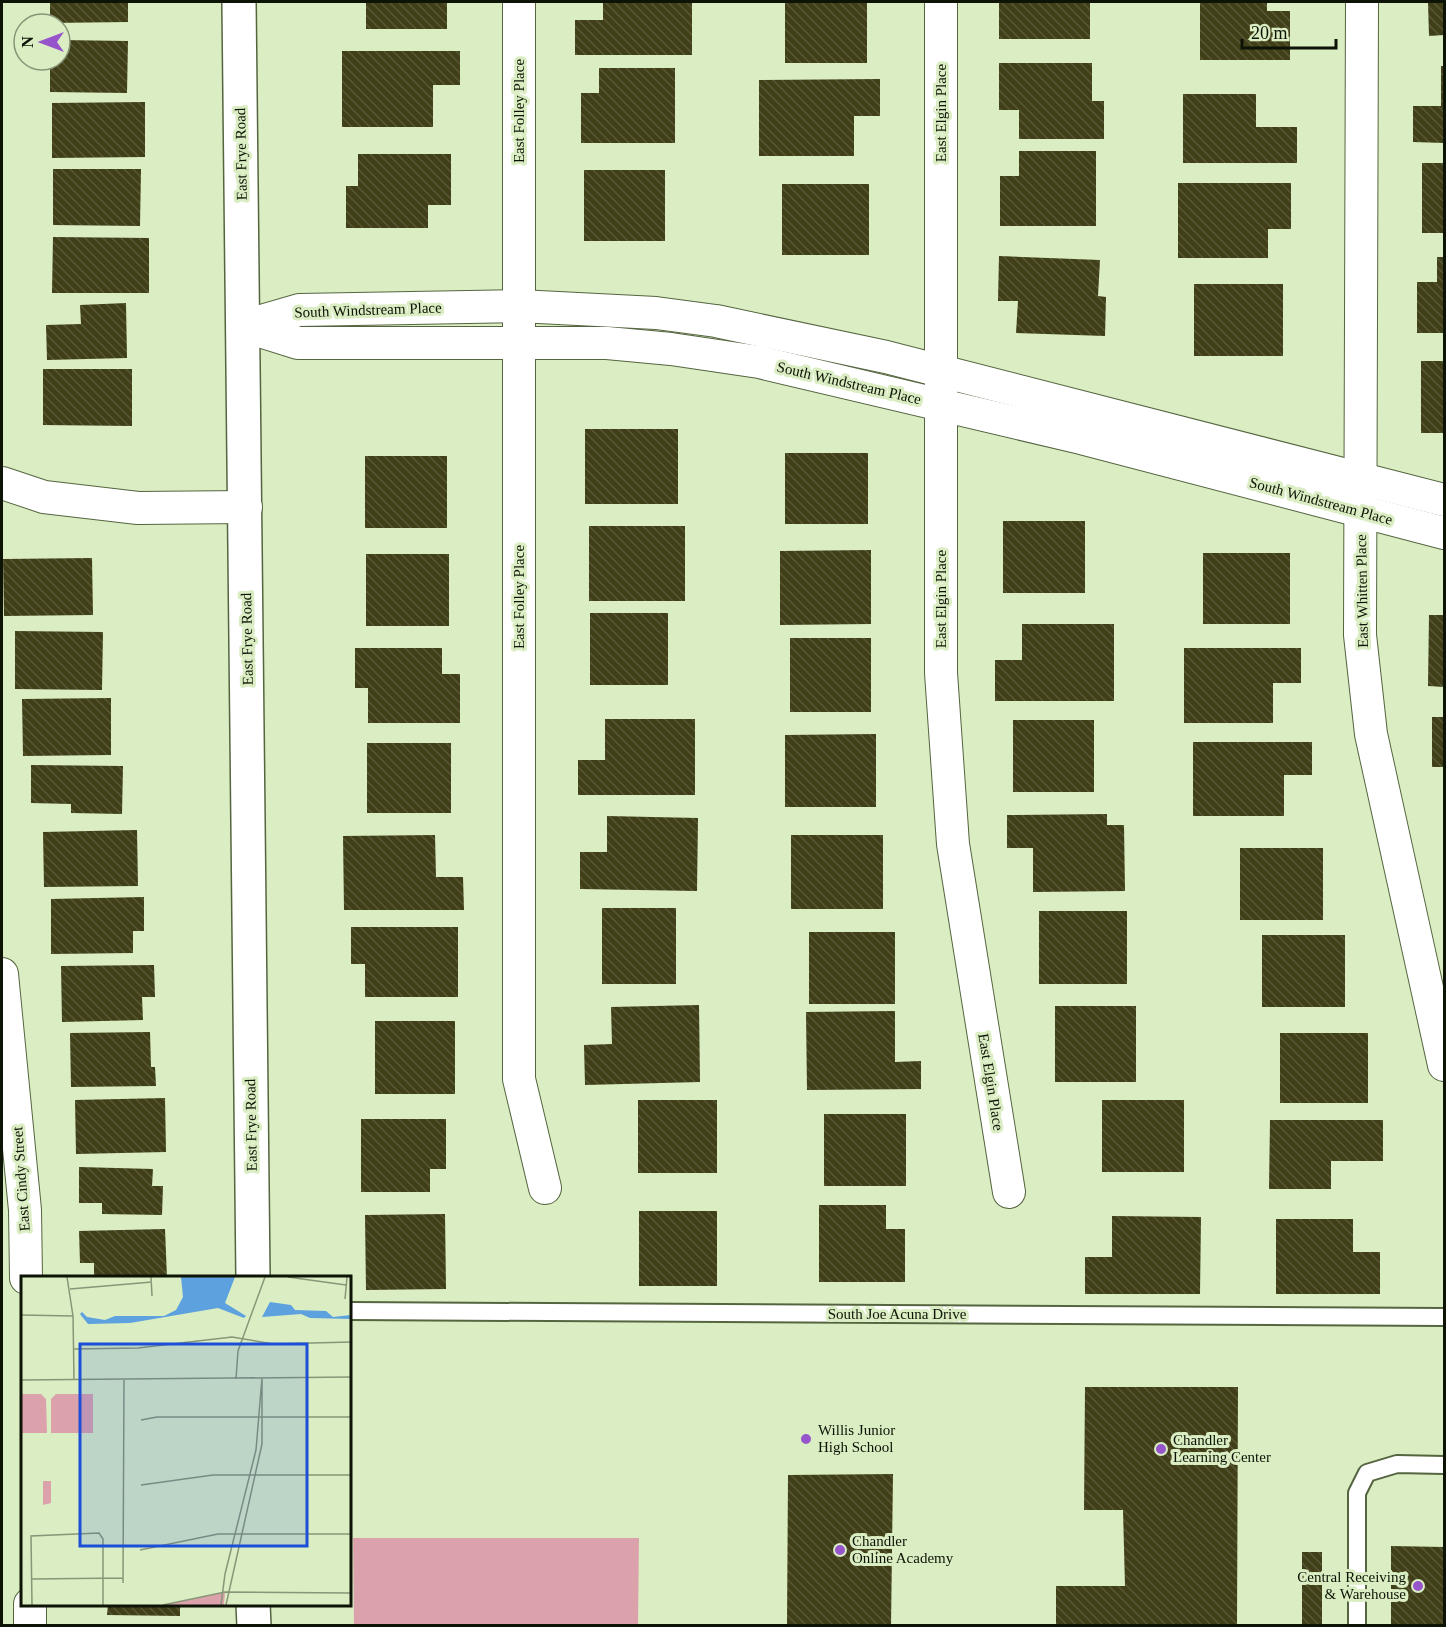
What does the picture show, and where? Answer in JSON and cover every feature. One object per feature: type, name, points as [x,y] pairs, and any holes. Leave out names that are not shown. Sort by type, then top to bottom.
[{"type":"street","name":"East Frye Road","points":[[239,2],[253,1276]]},
{"type":"street","name":"East Folley Place","points":[[519,2],[519,1078],[545,1188]]},
{"type":"street","name":"East Elgin Place","points":[[941,2],[941,673],[953,844],[1009,1192]]},
{"type":"street","name":"East Whitten Place","points":[[1362,2],[1360,635],[1371,734],[1444,1065]]},
{"type":"street","name":"South Windstream Place","points":[[244,326],[299,310],[519,306],[656,313],[716,321],[784,334],[941,371],[1444,500]]},
{"type":"street","name":"South Windstream Place","points":[[244,326],[298,343],[608,343],[759,362],[941,404],[1444,533]]},
{"type":"street","points":[[2,483],[44,497],[138,508],[246,507]]},
{"type":"street","name":"East Cindy Street","points":[[2,974],[25,1210],[26,1276]]},
{"type":"street","points":[[30,1606],[30,1626]]},
{"type":"street","points":[[254,1606],[254,1626]]},
{"type":"lane","name":"South Joe Acuna Drive","points":[[351,1311],[1444,1317]]},
{"type":"lane","points":[[1357,1626],[1357,1493],[1367,1473],[1397,1464],[1444,1465]]},
{"type":"shaded area","points":[[353,1538],[639,1538],[638,1625],[354,1625]]},
{"type":"building","points":[[50,2],[128,2],[128,22],[72,23],[72,12],[50,12]]},
{"type":"building","points":[[366,2],[447,2],[447,29],[366,29]]},
{"type":"building","points":[[603,2],[692,2],[692,55],[575,55],[575,20],[603,20]]},
{"type":"building","points":[[785,2],[867,2],[867,63],[785,63]]},
{"type":"building","points":[[999,2],[1090,2],[1090,39],[999,39]]},
{"type":"building","points":[[1200,2],[1267,2],[1267,11],[1290,11],[1290,60],[1200,60]]},
{"type":"building","points":[[1428,2],[1444,2],[1444,35],[1429,36]]},
{"type":"building","points":[[72,40],[128,41],[127,93],[50,92],[50,72],[72,72]]},
{"type":"building","points":[[342,51],[460,51],[460,85],[433,85],[433,127],[342,127]]},
{"type":"building","points":[[999,63],[1092,63],[1092,101],[1104,101],[1104,139],[1019,139],[1019,110],[999,110]]},
{"type":"building","points":[[1441,66],[1444,66],[1444,143],[1413,142],[1413,106],[1441,106]]},
{"type":"building","points":[[599,68],[675,68],[675,143],[581,143],[581,93],[599,93]]},
{"type":"building","points":[[880,79],[880,116],[854,116],[854,156],[759,156],[759,80]]},
{"type":"building","points":[[1183,94],[1256,94],[1256,127],[1297,127],[1297,163],[1183,163]]},
{"type":"building","points":[[145,102],[145,157],[52,158],[52,103]]},
{"type":"building","points":[[1019,151],[1096,151],[1096,226],[1000,226],[1000,176],[1019,176]]},
{"type":"building","points":[[358,154],[451,154],[451,205],[428,205],[428,228],[346,228],[346,186],[358,186]]},
{"type":"building","points":[[1422,163],[1444,163],[1444,233],[1422,233]]},
{"type":"building","points":[[53,169],[141,169],[140,226],[53,225]]},
{"type":"building","points":[[584,170],[665,170],[665,241],[584,241]]},
{"type":"building","points":[[1178,183],[1291,183],[1291,229],[1268,229],[1268,258],[1178,258]]},
{"type":"building","points":[[782,184],[869,184],[869,255],[782,255]]},
{"type":"building","points":[[53,237],[149,238],[149,293],[52,293]]},
{"type":"building","points":[[999,256],[1100,260],[1098,296],[1106,297],[1105,336],[1016,333],[1018,301],[998,301]]},
{"type":"building","points":[[1437,257],[1444,257],[1444,333],[1417,333],[1417,282],[1437,282]]},
{"type":"building","points":[[1194,284],[1283,284],[1283,356],[1194,356]]},
{"type":"building","points":[[126,303],[127,358],[47,360],[46,325],[81,324],[80,305]]},
{"type":"building","points":[[1421,361],[1444,361],[1444,433],[1421,433]]},
{"type":"building","points":[[43,369],[132,369],[132,426],[43,425]]},
{"type":"building","points":[[585,429],[678,429],[678,504],[585,504]]},
{"type":"building","points":[[785,453],[868,453],[868,524],[785,524]]},
{"type":"building","points":[[365,456],[447,456],[447,528],[365,528]]},
{"type":"building","points":[[1003,521],[1085,521],[1085,593],[1003,593]]},
{"type":"building","points":[[589,526],[685,526],[685,601],[589,601]]},
{"type":"building","points":[[871,550],[871,624],[780,625],[780,551]]},
{"type":"building","points":[[1203,553],[1290,553],[1290,624],[1203,624]]},
{"type":"building","points":[[366,554],[449,554],[449,626],[366,626]]},
{"type":"building","points":[[92,558],[93,615],[4,616],[3,559]]},
{"type":"building","points":[[590,613],[668,613],[668,685],[590,685]]},
{"type":"building","points":[[1429,615],[1444,615],[1444,687],[1428,686]]},
{"type":"building","points":[[1022,624],[1114,624],[1114,701],[995,701],[995,660],[1022,660]]},
{"type":"building","points":[[15,631],[103,632],[102,690],[15,689]]},
{"type":"building","points":[[790,638],[871,638],[871,712],[790,712]]},
{"type":"building","points":[[355,648],[442,648],[442,674],[460,674],[460,723],[368,723],[368,688],[355,688]]},
{"type":"building","points":[[1184,648],[1301,648],[1301,683],[1273,683],[1273,723],[1184,723]]},
{"type":"building","points":[[111,698],[111,755],[23,756],[22,699]]},
{"type":"building","points":[[1432,717],[1444,717],[1444,767],[1432,767]]},
{"type":"building","points":[[605,719],[695,719],[695,795],[578,795],[578,760],[605,760]]},
{"type":"building","points":[[1013,720],[1094,720],[1094,792],[1013,792]]},
{"type":"building","points":[[876,734],[876,807],[785,807],[785,735]]},
{"type":"building","points":[[1193,742],[1312,742],[1312,775],[1284,775],[1284,816],[1193,816]]},
{"type":"building","points":[[367,743],[451,743],[451,813],[367,813]]},
{"type":"building","points":[[31,765],[123,766],[122,814],[71,813],[71,804],[31,803]]},
{"type":"building","points":[[1107,814],[1107,825],[1124,825],[1125,891],[1033,892],[1033,848],[1007,848],[1007,815]]},
{"type":"building","points":[[607,816],[698,818],[697,891],[580,889],[580,852],[607,852]]},
{"type":"building","points":[[137,830],[138,886],[44,887],[43,832]]},
{"type":"building","points":[[435,835],[436,877],[463,877],[464,910],[344,910],[343,836]]},
{"type":"building","points":[[791,835],[883,835],[883,909],[791,909]]},
{"type":"building","points":[[1240,848],[1323,848],[1323,920],[1240,920]]},
{"type":"building","points":[[144,897],[144,931],[133,931],[133,953],[51,954],[51,899]]},
{"type":"building","points":[[602,908],[676,908],[676,984],[602,984]]},
{"type":"building","points":[[1039,911],[1127,911],[1127,984],[1039,984]]},
{"type":"building","points":[[351,927],[458,927],[458,997],[365,997],[365,964],[351,964]]},
{"type":"building","points":[[809,932],[895,932],[895,1004],[809,1004]]},
{"type":"building","points":[[1262,935],[1345,935],[1345,1007],[1262,1007]]},
{"type":"building","points":[[154,965],[155,997],[142,997],[143,1020],[62,1022],[61,966]]},
{"type":"building","points":[[699,1005],[700,1082],[585,1085],[584,1045],[612,1044],[611,1007]]},
{"type":"building","points":[[1055,1006],[1136,1006],[1136,1082],[1055,1082]]},
{"type":"building","points":[[895,1011],[895,1062],[921,1061],[921,1089],[807,1090],[806,1012]]},
{"type":"building","points":[[375,1021],[455,1021],[455,1094],[375,1094]]},
{"type":"building","points":[[150,1032],[151,1067],[155,1067],[156,1086],[71,1087],[70,1033]]},
{"type":"building","points":[[1280,1033],[1368,1033],[1368,1103],[1280,1103]]},
{"type":"building","points":[[165,1098],[166,1152],[76,1154],[75,1100]]},
{"type":"building","points":[[638,1100],[717,1100],[717,1173],[638,1173]]},
{"type":"building","points":[[1102,1100],[1184,1100],[1184,1172],[1102,1172]]},
{"type":"building","points":[[824,1114],[906,1114],[906,1186],[824,1186]]},
{"type":"building","points":[[361,1119],[446,1119],[446,1169],[430,1169],[430,1192],[361,1192]]},
{"type":"building","points":[[1270,1120],[1383,1120],[1383,1161],[1331,1161],[1331,1189],[1269,1189]]},
{"type":"building","points":[[79,1167],[153,1169],[152,1186],[163,1186],[162,1215],[102,1214],[102,1203],[79,1203]]},
{"type":"building","points":[[819,1205],[886,1205],[886,1229],[905,1229],[905,1282],[819,1282]]},
{"type":"building","points":[[639,1211],[717,1211],[717,1286],[639,1286]]},
{"type":"building","points":[[445,1214],[446,1289],[366,1290],[365,1215]]},
{"type":"building","points":[[1112,1216],[1201,1217],[1200,1294],[1085,1294],[1085,1257],[1112,1257]]},
{"type":"building","points":[[1276,1219],[1353,1219],[1353,1252],[1380,1252],[1380,1294],[1276,1294]]},
{"type":"building","points":[[165,1229],[167,1276],[94,1276],[94,1263],[80,1263],[79,1231]]},
{"type":"building","name":"Chandler Learning Center","points":[[1085,1387],[1238,1387],[1237,1626],[1056,1626],[1056,1586],[1125,1586],[1123,1510],[1084,1510]]},
{"type":"building","name":"Chandler Online Academy","points":[[893,1474],[891,1626],[787,1626],[788,1475]]},
{"type":"building","name":"Central Receiving & Warehouse","points":[[1391,1546],[1444,1547],[1444,1626],[1391,1626]]},
{"type":"building","points":[[1302,1552],[1322,1552],[1322,1626],[1302,1626]]},
{"type":"building","points":[[108,1606],[180,1606],[180,1616],[107,1615]]},
{"type":"place","name":"Willis Junior High School","points":[[806,1439]]},
{"type":"place","name":"Chandler Learning Center","points":[[1161,1449]]},
{"type":"place","name":"Chandler Online Academy","points":[[840,1550]]},
{"type":"place","name":"Central Receiving & Warehouse","points":[[1418,1586]]}]
